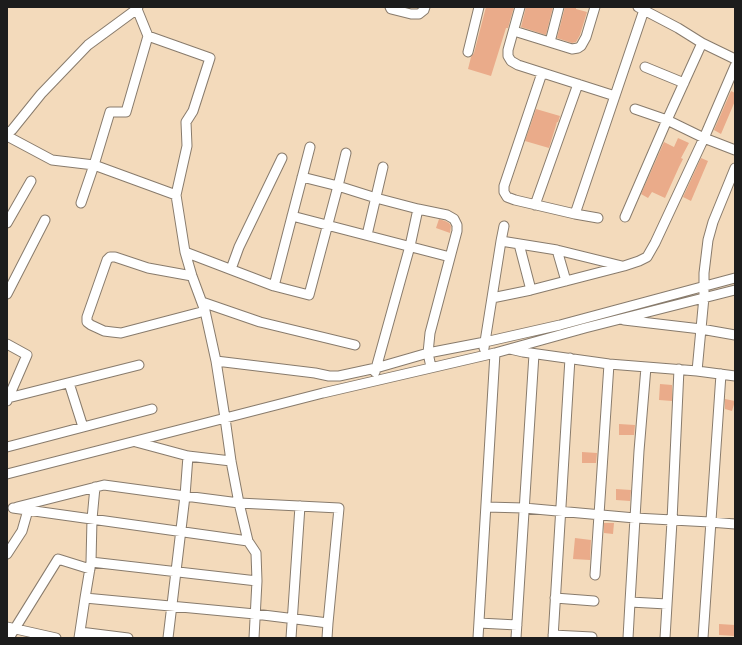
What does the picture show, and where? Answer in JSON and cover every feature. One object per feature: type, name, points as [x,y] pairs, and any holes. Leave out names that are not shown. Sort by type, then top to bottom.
[{"type":"street","points":[[390,7],[411,14],[419,14],[425,7]]},
{"type":"street","points":[[468,52],[479,7]]},
{"type":"street","points":[[520,7],[508,50],[508,56],[511,61],[518,65],[615,96]]},
{"type":"street","points":[[550,42],[559,7]]},
{"type":"street","points":[[514,30],[550,42],[572,48],[578,48],[582,46],[586,37],[595,7]]},
{"type":"street","points":[[7,133],[12,130],[41,94],[88,45],[138,8],[148,36],[126,112],[110,112],[81,203]]},
{"type":"street","points":[[575,214],[615,96],[641,9],[678,28],[702,43],[735,59]]},
{"type":"street","points":[[148,36],[210,58],[193,111],[186,122],[187,146],[176,195],[185,252],[203,306],[216,361],[231,462],[239,503],[248,541],[256,553],[257,581],[254,638]]},
{"type":"street","points":[[625,217],[702,43]]},
{"type":"street","points":[[492,298],[531,290],[624,266],[640,261],[646,257],[655,242],[704,138],[735,66]]},
{"type":"street","points":[[645,67],[684,83]]},
{"type":"street","points":[[542,73],[504,186],[504,192],[508,197],[515,200],[598,218]]},
{"type":"street","points":[[535,205],[578,84]]},
{"type":"street","points":[[635,109],[667,120],[704,138],[735,150]]},
{"type":"street","points":[[7,136],[52,160],[94,165],[176,195]]},
{"type":"street","points":[[274,286],[310,147]]},
{"type":"street","points":[[185,252],[274,286],[309,295],[346,153]]},
{"type":"street","points":[[231,269],[239,248],[282,158]]},
{"type":"street","points":[[367,235],[383,167]]},
{"type":"street","points":[[698,371],[708,240],[713,222],[735,168]]},
{"type":"street","points":[[302,177],[454,219],[457,224],[457,231],[430,333],[429,360]]},
{"type":"street","points":[[7,223],[32,181]]},
{"type":"street","points":[[375,375],[410,246],[418,209]]},
{"type":"street","points":[[292,216],[450,257]]},
{"type":"street","points":[[7,294],[45,220]]},
{"type":"street","points":[[484,348],[504,226]]},
{"type":"street","points":[[501,241],[557,250],[624,266]]},
{"type":"street","points":[[519,244],[531,290]]},
{"type":"street","points":[[557,250],[566,281]]},
{"type":"street","points":[[192,276],[148,268],[115,257],[110,257],[107,260],[87,317],[87,322],[104,330],[121,333],[203,306],[260,322],[355,345]]},
{"type":"street","points":[[216,361],[329,376],[375,375],[429,360],[484,348],[495,352],[509,349],[619,319],[704,292],[715,284],[735,278]]},
{"type":"street","points":[[7,474],[135,442],[225,415],[429,360],[484,348],[568,323],[660,299],[704,292],[735,290]]},
{"type":"street","points":[[619,319],[701,329],[735,335]]},
{"type":"street","points":[[7,344],[27,355],[8,400]]},
{"type":"street","points":[[509,349],[534,354],[609,364],[679,369],[735,376]]},
{"type":"street","points":[[478,638],[495,352]]},
{"type":"street","points":[[516,638],[534,354]]},
{"type":"street","points":[[570,358],[553,637],[592,637]]},
{"type":"street","points":[[595,575],[609,364]]},
{"type":"street","points":[[8,400],[139,365]]},
{"type":"street","points":[[628,638],[639,451],[646,367]]},
{"type":"street","points":[[665,638],[679,369]]},
{"type":"street","points":[[703,638],[721,374]]},
{"type":"street","points":[[69,383],[83,427]]},
{"type":"street","points":[[7,447],[152,409]]},
{"type":"street","points":[[135,442],[188,456],[231,462]]},
{"type":"street","points":[[168,638],[185,496],[188,456]]},
{"type":"street","points":[[10,509],[104,485],[239,503],[339,508],[327,638]]},
{"type":"street","points":[[95,487],[90,565],[79,635],[128,638]]},
{"type":"street","points":[[291,638],[300,506]]},
{"type":"street","points":[[486,507],[524,508],[672,521],[735,524]]},
{"type":"street","points":[[10,509],[28,510],[248,541]]},
{"type":"street","points":[[7,554],[22,531],[28,510]]},
{"type":"street","points":[[9,638],[11,628],[58,559],[90,565],[176,572],[257,581]]},
{"type":"street","points":[[85,598],[255,614],[328,623]]},
{"type":"street","points":[[555,598],[594,601]]},
{"type":"street","points":[[630,602],[667,604]]},
{"type":"street","points":[[479,623],[518,625]]},
{"type":"street","points":[[11,628],[56,638]]},
{"type":"building","points":[[486,7],[514,7],[491,76],[468,69],[471,57],[474,53]]},
{"type":"building","points":[[526,7],[553,7],[546,35],[521,27]]},
{"type":"building","points":[[565,7],[576,7],[576,9],[587,12],[580,35],[576,42],[572,43],[557,38]]},
{"type":"building","points":[[731,91],[735,93],[735,101],[721,134],[714,130]]},
{"type":"building","points":[[536,109],[560,116],[549,148],[525,141]]},
{"type":"building","points":[[678,138],[689,143],[681,158],[683,159],[665,198],[652,192],[648,198],[641,194],[664,142],[674,147]]},
{"type":"building","points":[[701,158],[708,161],[691,201],[683,197]]},
{"type":"building","points":[[439,219],[449,223],[451,226],[450,233],[436,228]]},
{"type":"building","points":[[660,384],[672,385],[672,401],[659,400]]},
{"type":"building","points":[[725,399],[735,401],[732,411],[725,409]]},
{"type":"building","points":[[619,424],[635,425],[634,435],[619,435]]},
{"type":"building","points":[[582,452],[597,453],[596,463],[582,463]]},
{"type":"building","points":[[616,489],[631,490],[630,501],[616,500]]},
{"type":"building","points":[[604,523],[614,523],[613,534],[604,533]]},
{"type":"building","points":[[575,538],[591,540],[590,560],[573,559]]},
{"type":"building","points":[[719,624],[735,625],[735,636],[719,635]]}]
